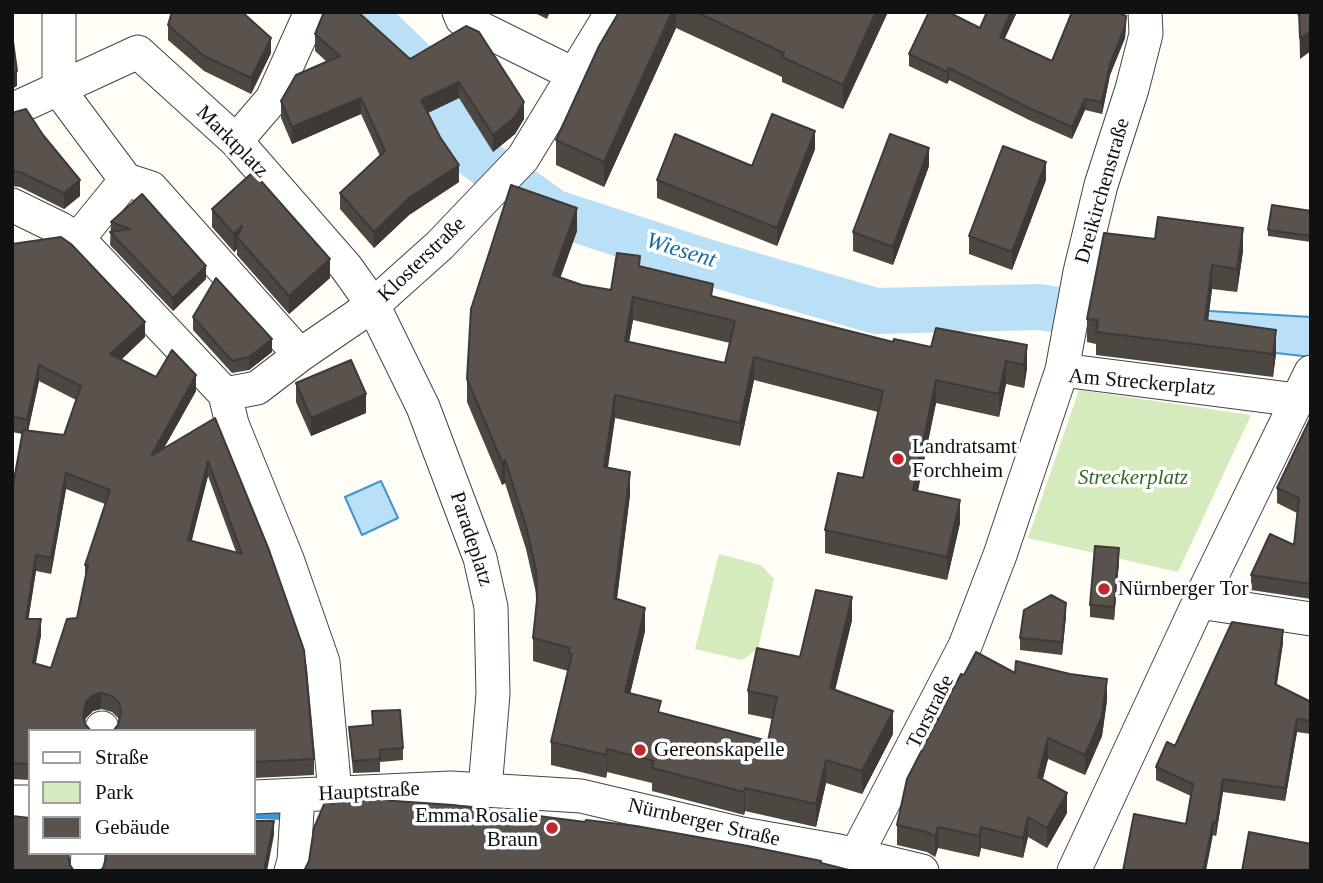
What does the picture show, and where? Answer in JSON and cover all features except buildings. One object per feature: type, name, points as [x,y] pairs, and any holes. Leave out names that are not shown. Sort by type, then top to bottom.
[{"type":"street","points":[[59,12],[37,100],[126,180],[151,188],[300,355]]},
{"type":"street","points":[[236,141],[272,99],[311,12]]},
{"type":"street","name":"Klosterstraße","points":[[225,394],[257,388],[300,355],[373,306],[440,245],[523,158],[612,12]]},
{"type":"street","name":"Dreikirchenstraße","points":[[1062,370],[1080,272],[1101,185],[1132,89],[1146,34],[1145,12]]},
{"type":"street","points":[[460,15],[575,75]]},
{"type":"street","name":"Marktplatz","points":[[37,100],[138,52],[236,141],[346,267],[373,306]]},
{"type":"street","points":[[77,240],[126,180]]},
{"type":"street","points":[[12,205],[61,229],[84,245],[225,394],[232,424],[287,559],[323,662],[335,793]]},
{"type":"street","name":"Paradeplatz","points":[[373,306],[423,407],[465,513],[483,570],[491,607],[493,694],[485,789]]},
{"type":"street","name":"Am Streckerplatz","points":[[996,564],[1062,370],[1304,386],[1199,602]]},
{"type":"street","name":"Torstraße","points":[[856,855],[965,646],[996,564]]},
{"type":"street","points":[[1074,871],[1199,602],[1311,619]]},
{"type":"street","name":"Hauptstraße","points":[[256,797],[485,789]]},
{"type":"street","name":"Nürnberger Straße","points":[[485,789],[581,796],[742,834],[856,855],[922,871]]},
{"type":"street","points":[[291,871],[298,795]]},
{"type":"green space","name":"Streckerplatz","points":[[1079,390],[1251,415],[1178,572],[1028,538]]},
{"type":"green space","points":[[719,554],[761,565],[774,579],[758,649],[742,660],[695,649]]},
{"type":"water","points":[[1172,306],[1311,317],[1311,357],[1276,353]]},
{"type":"water","points":[[381,481],[398,518],[362,535],[345,497]]},
{"type":"waterway","name":"Wiesent","points":[[362,12],[434,82],[471,153],[553,212],[710,263],[876,311],[1039,307],[1087,314]]},
{"type":"waterway","points":[[256,815],[284,816]]},
{"type":"place","name":"Landratsamt Forchheim","points":[[898,459]]},
{"type":"place","name":"Nürnberger Tor","points":[[1104,589]]},
{"type":"place","name":"Gereonskapelle","points":[[640,750]]},
{"type":"place","name":"Emma Rosalie Braun","points":[[552,828]]}]
